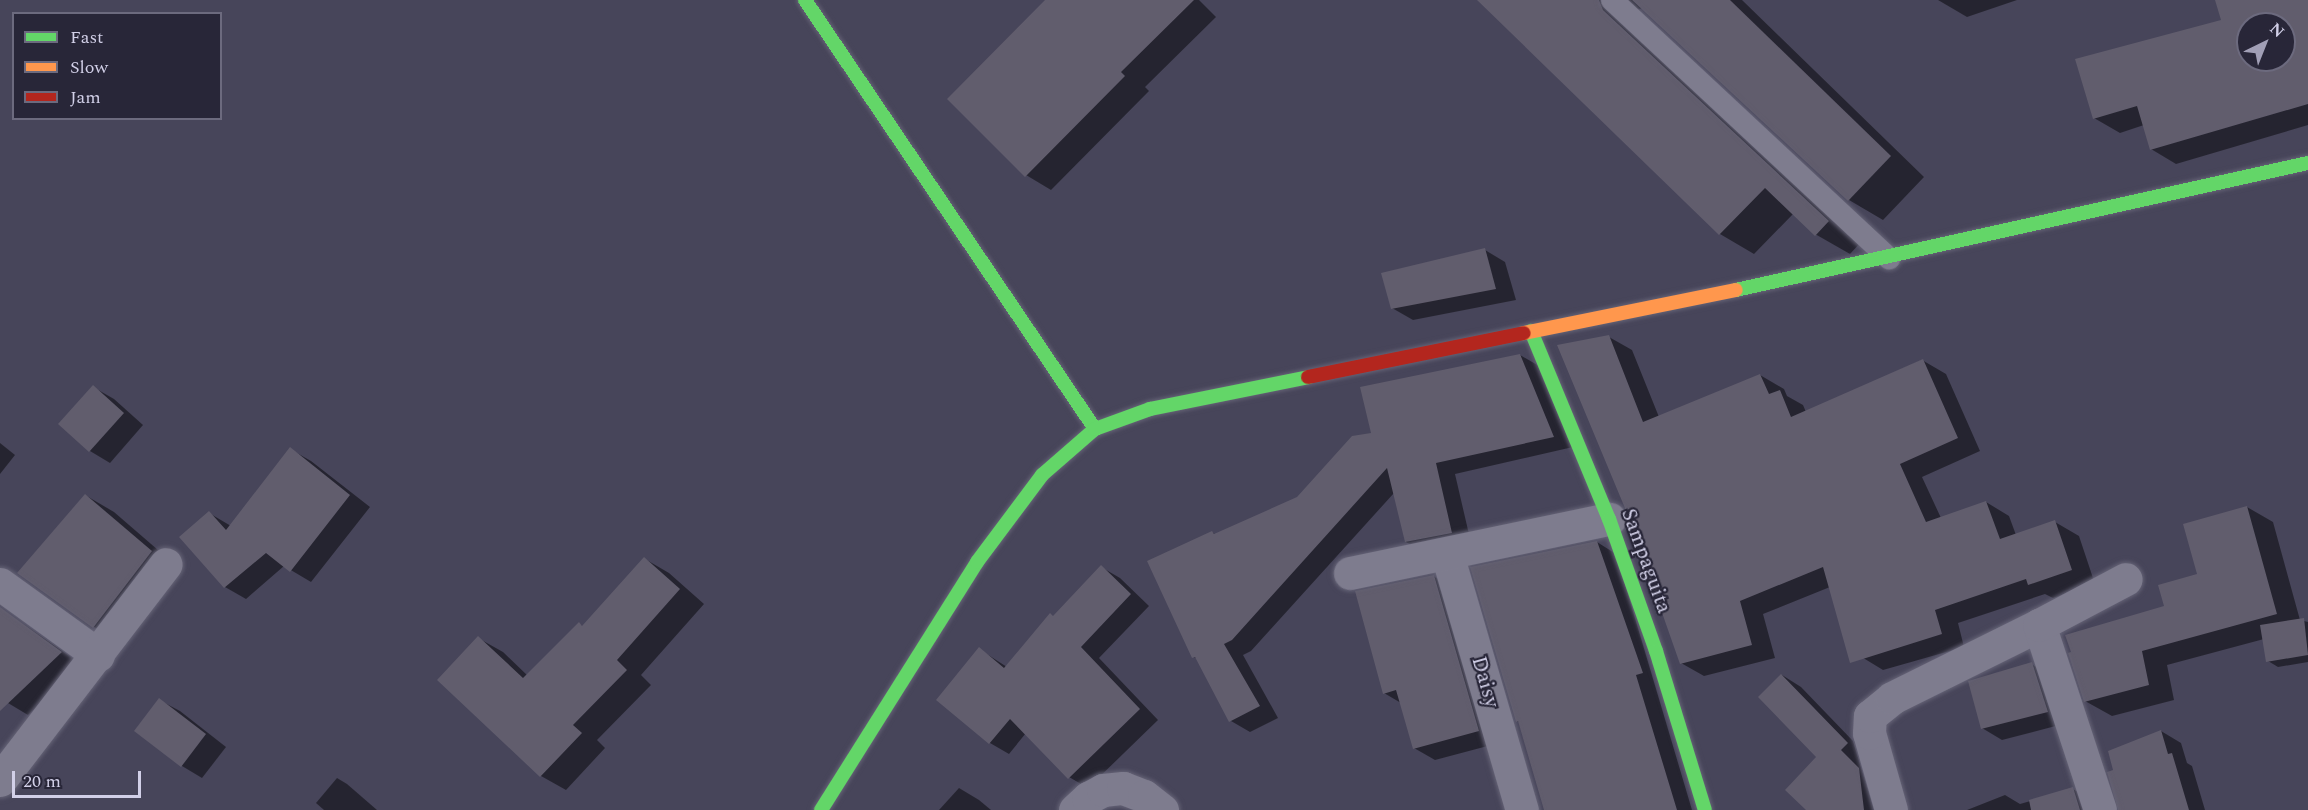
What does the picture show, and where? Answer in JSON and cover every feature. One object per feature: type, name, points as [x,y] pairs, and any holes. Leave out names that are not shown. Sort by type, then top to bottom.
[{"type":"street","points":[[805,0],[1095,429]]},
{"type":"street","points":[[821,810],[977,562],[1042,475],[1095,429],[1150,409],[1889,258],[2308,163]]},
{"type":"street","name":"Sampaguita","points":[[1531,331],[1609,519],[1656,651],[1705,810]]},
{"type":"street","points":[[1350,573],[1609,519]]},
{"type":"street","name":"Daisy","points":[[1447,554],[1522,810]]},
{"type":"street","points":[[0,780],[98,656],[166,564]]},
{"type":"street","points":[[1892,810],[1869,733],[1870,716],[1892,698],[2039,626],[2126,579]]},
{"type":"street","points":[[0,584],[98,656]]},
{"type":"street","points":[[2039,626],[2100,810]]},
{"type":"street","points":[[1075,810],[1088,798],[1103,790],[1123,788],[1144,796],[1162,810]]},
{"type":"lane","points":[[1612,0],[1889,258]]},
{"type":"building","points":[[1045,0],[1194,0],[1121,72],[1125,76],[1025,177],[947,99]]},
{"type":"building","points":[[1477,0],[1599,0],[1603,10],[1829,221],[1815,236],[1765,188],[1719,235]]},
{"type":"building","points":[[1632,0],[1730,0],[1891,156],[1848,201]]},
{"type":"building","points":[[2215,0],[2308,0],[2308,104],[2150,150],[2137,106],[2093,119],[2075,59],[2221,20]]},
{"type":"building","points":[[1485,248],[1496,289],[1391,309],[1381,273]]},
{"type":"building","points":[[1609,335],[1643,422],[1760,374],[1769,394],[1780,390],[1791,417],[1923,359],[1958,438],[1900,464],[1926,522],[1986,501],[2000,539],[2055,520],[2072,570],[2028,585],[2026,579],[1935,610],[1942,634],[1850,663],[1823,567],[1740,601],[1752,645],[1680,664],[1627,513],[1557,345]]},
{"type":"building","points":[[1520,354],[1554,437],[1436,463],[1452,533],[1405,542],[1387,468],[1232,640],[1224,644],[1260,706],[1229,722],[1195,657],[1192,658],[1147,561],[1212,531],[1214,534],[1297,497],[1352,436],[1371,433],[1360,387]]},
{"type":"building","points":[[93,385],[124,413],[89,452],[58,424]]},
{"type":"building","points":[[290,447],[350,495],[290,572],[266,553],[224,588],[179,537],[209,511],[226,530]]},
{"type":"building","points":[[85,494],[152,551],[93,628],[17,573]]},
{"type":"building","points":[[2247,506],[2277,614],[2142,651],[2149,685],[2084,702],[2068,653],[2071,652],[2065,635],[2164,606],[2158,585],[2197,574],[2183,524]]},
{"type":"building","points":[[1597,541],[1643,673],[1636,675],[1677,810],[1544,810],[1470,567]]},
{"type":"building","points":[[644,557],[680,589],[617,660],[627,670],[573,725],[582,733],[540,777],[437,680],[478,636],[523,678],[579,622],[582,626]]},
{"type":"building","points":[[1101,565],[1131,594],[1081,647],[1140,709],[1068,779],[1010,719],[989,744],[936,700],[979,647],[1004,668],[1050,613],[1053,616]]},
{"type":"building","points":[[1434,575],[1479,731],[1413,749],[1396,690],[1383,694],[1355,591]]},
{"type":"building","points":[[0,607],[62,652],[0,711]]},
{"type":"building","points":[[2304,618],[2308,655],[2266,662],[2260,625]]},
{"type":"building","points":[[2032,662],[2048,712],[1981,729],[1968,681]]},
{"type":"building","points":[[1781,674],[1848,743],[1841,750],[1859,768],[1864,810],[1806,810],[1785,790],[1816,757],[1758,697]]},
{"type":"building","points":[[159,698],[206,734],[181,767],[134,731]]},
{"type":"building","points":[[2161,730],[2168,754],[2172,753],[2189,810],[2118,810],[2107,772],[2113,770],[2108,751]]},
{"type":"building","points":[[2073,787],[2080,810],[2031,810],[2029,800]]},
{"type":"traffic: fast","points":[[805,0],[1095,429]]},
{"type":"traffic: fast","points":[[1736,290],[2308,163]]},
{"type":"traffic: fast","points":[[1531,331],[1609,519],[1656,651],[1705,810]]},
{"type":"traffic: fast","points":[[821,810],[977,562],[1042,475],[1095,429],[1150,409],[1308,377]]},
{"type":"traffic: slow","points":[[1524,333],[1736,290]]},
{"type":"traffic: jam","points":[[1308,377],[1524,333]]}]
